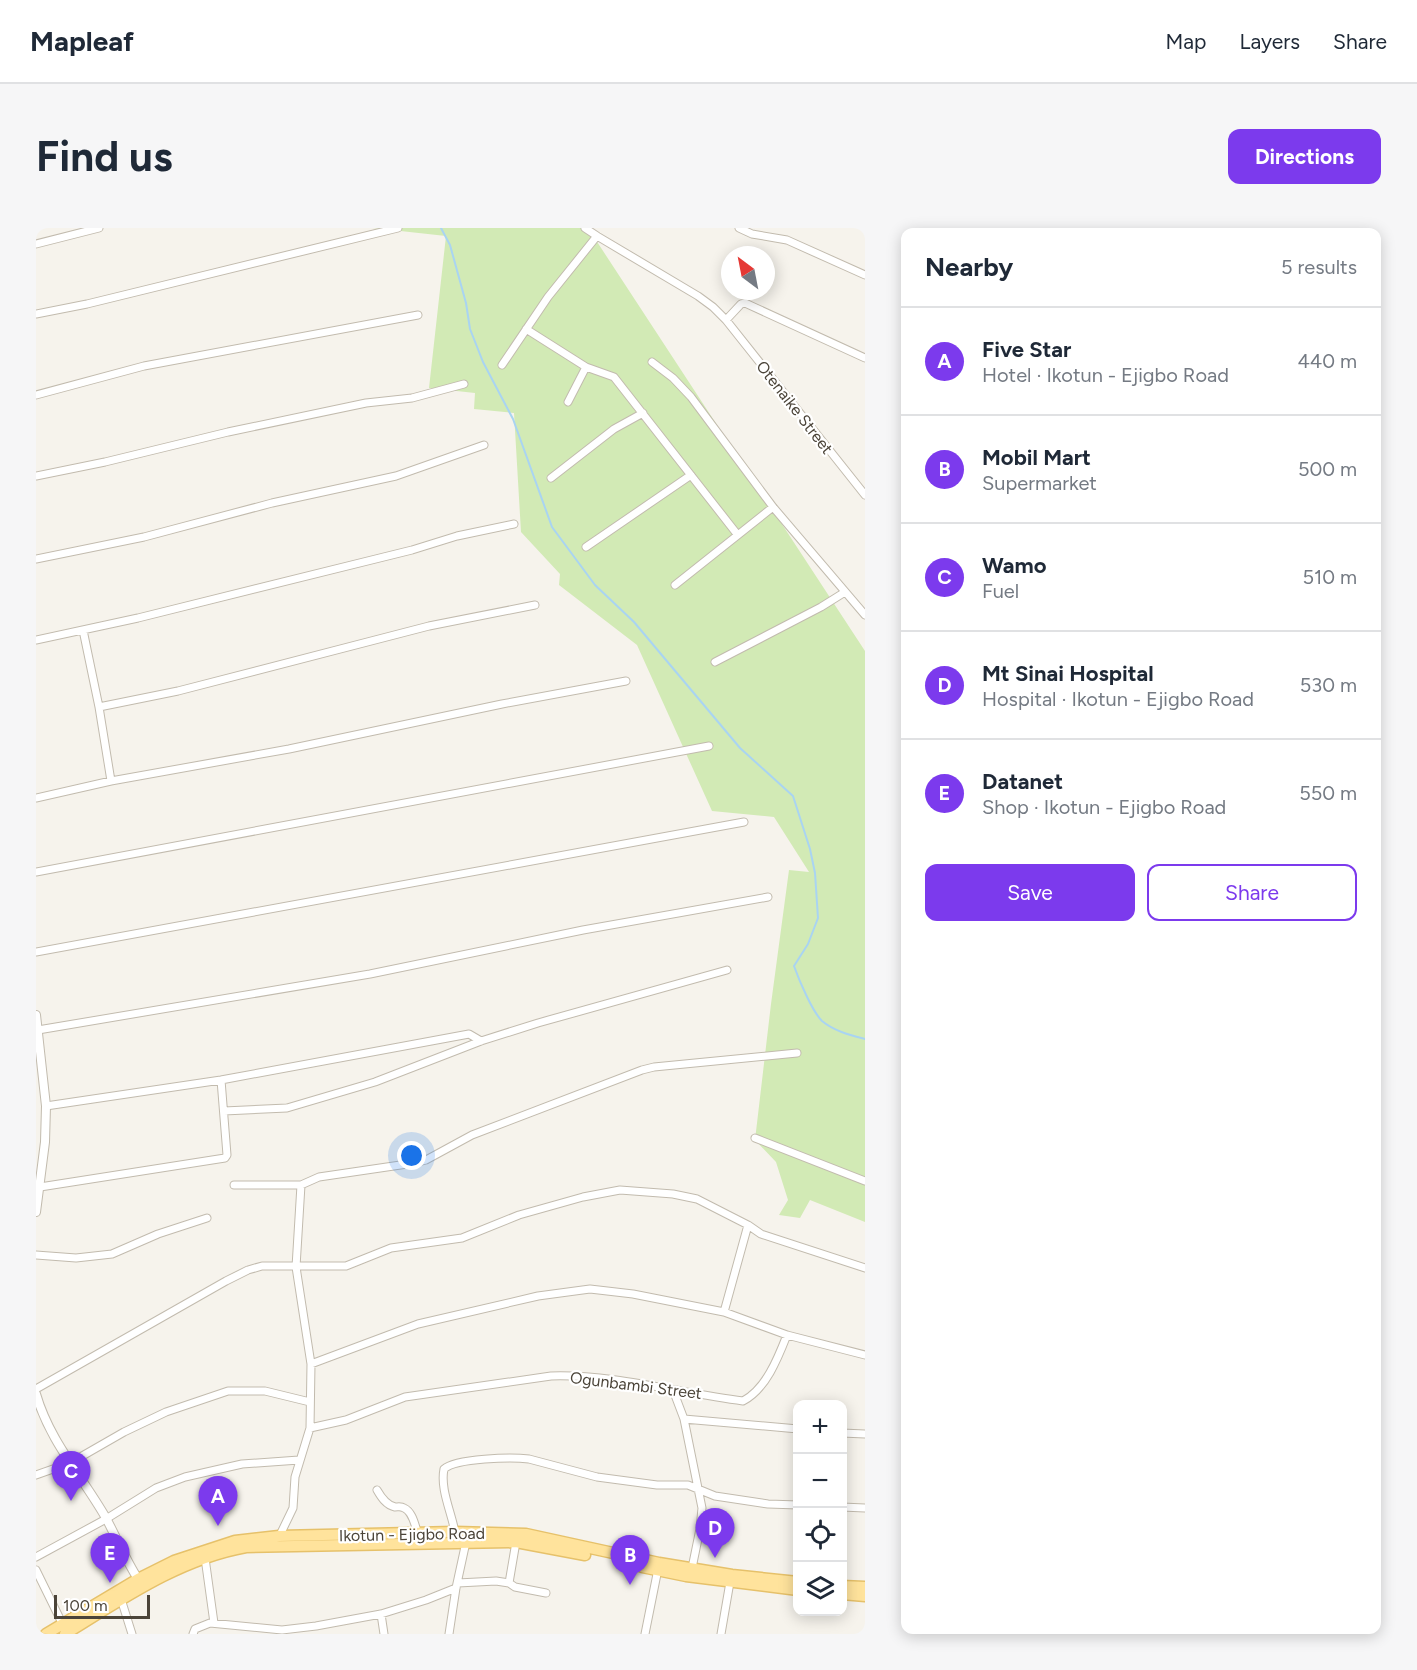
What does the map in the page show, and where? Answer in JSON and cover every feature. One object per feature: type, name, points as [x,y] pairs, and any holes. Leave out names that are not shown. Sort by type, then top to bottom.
[{"type":"main road","name":"Ikotun - Ejigbo Road","points":[[46,1634],[65,1631],[168,1574],[205,1558],[279,1541],[455,1532],[534,1536],[658,1567],[692,1568],[793,1581]]},
{"type":"main road","name":"Ikotun - Ejigbo Road","points":[[65,1631],[138,1579],[192,1554],[234,1541],[516,1542],[730,1582],[793,1589]]},
{"type":"main road","points":[[847,1586],[865,1587]]},
{"type":"main road","points":[[847,1594],[865,1596]]},
{"type":"street","points":[[36,244],[99,228]]},
{"type":"street","points":[[36,314],[87,304],[398,228]]},
{"type":"street","name":"Otenaike Street","points":[[585,228],[713,307],[726,320],[865,495]]},
{"type":"street","points":[[740,228],[752,234],[787,240],[865,275]]},
{"type":"street","points":[[502,365],[548,297],[597,236]]},
{"type":"street","points":[[726,320],[736,308],[745,303],[865,358]]},
{"type":"street","points":[[36,395],[144,366],[418,315]]},
{"type":"street","points":[[526,329],[586,367],[614,377],[737,534]]},
{"type":"street","points":[[652,362],[673,378],[691,397],[772,507],[865,615]]},
{"type":"street","points":[[568,402],[586,367]]},
{"type":"street","points":[[36,476],[366,403],[412,398],[464,384]]},
{"type":"street","points":[[551,478],[614,429],[643,413]]},
{"type":"street","points":[[36,559],[144,537],[272,503],[396,476],[484,445]]},
{"type":"street","points":[[586,547],[691,475]]},
{"type":"street","points":[[675,585],[772,507]]},
{"type":"street","points":[[36,640],[138,618],[412,550],[457,536],[514,524]]},
{"type":"street","points":[[715,662],[821,607],[845,592]]},
{"type":"street","points":[[99,707],[178,691],[429,627],[535,605]]},
{"type":"street","points":[[82,630],[99,707],[111,782]]},
{"type":"street","points":[[36,798],[626,681]]},
{"type":"street","points":[[36,872],[709,746]]},
{"type":"street","points":[[36,952],[744,822]]},
{"type":"street","points":[[38,1030],[370,974],[582,930],[768,897]]},
{"type":"street","points":[[224,1111],[287,1108],[375,1082],[481,1041],[538,1023],[727,970]]},
{"type":"street","points":[[36,1015],[40,1094],[46,1106],[36,1212]]},
{"type":"street","points":[[46,1106],[221,1080],[469,1034],[481,1041]]},
{"type":"street","points":[[234,1185],[301,1185],[319,1177],[426,1160],[472,1135],[642,1070],[797,1053]]},
{"type":"street","points":[[40,1186],[225,1158],[227,1155],[221,1080]]},
{"type":"street","points":[[755,1138],[865,1181]]},
{"type":"street","points":[[279,1541],[293,1508],[295,1477],[310,1428],[311,1364],[296,1267],[301,1185]]},
{"type":"street","points":[[138,1579],[114,1538],[106,1519],[51,1434],[36,1395],[248,1270],[262,1266],[345,1266],[391,1248],[462,1238],[519,1215],[583,1197],[620,1190],[673,1194],[697,1199],[748,1225],[755,1232],[865,1268]]},
{"type":"street","points":[[36,1255],[76,1258],[112,1254],[158,1234],[207,1218]]},
{"type":"street","points":[[724,1312],[748,1225]]},
{"type":"street","points":[[311,1364],[418,1324],[538,1296],[590,1288],[724,1312],[787,1335],[865,1355]]},
{"type":"street","name":"Ogunbambi Street","points":[[310,1428],[346,1420],[405,1397],[456,1388],[505,1384],[535,1377],[570,1376],[742,1401],[752,1395],[771,1370],[787,1335]]},
{"type":"street","points":[[36,1475],[70,1463],[124,1432],[166,1412],[228,1391],[265,1390],[310,1402]]},
{"type":"street","points":[[673,1390],[684,1419],[702,1508],[692,1568]]},
{"type":"street","points":[[684,1419],[793,1429]]},
{"type":"street","points":[[847,1432],[865,1434]]},
{"type":"street","points":[[455,1532],[443,1485],[444,1469],[454,1463],[530,1459],[597,1478],[657,1485],[688,1485],[697,1490],[726,1498],[793,1505]]},
{"type":"street","points":[[36,1557],[106,1519],[156,1488],[185,1477],[242,1464],[299,1460]]},
{"type":"street","points":[[377,1490],[389,1505],[404,1507],[408,1511],[417,1534]]},
{"type":"street","points":[[847,1507],[865,1508]]},
{"type":"street","points":[[449,1634],[466,1542]]},
{"type":"street","points":[[509,1583],[516,1542]]},
{"type":"street","points":[[205,1558],[214,1623]]},
{"type":"street","points":[[645,1634],[658,1567]]},
{"type":"street","points":[[36,1570],[65,1631]]},
{"type":"street","points":[[193,1634],[195,1629],[214,1623],[282,1630],[381,1614],[426,1600],[457,1585],[496,1581],[546,1593]]},
{"type":"street","points":[[721,1634],[730,1582]]},
{"type":"street","points":[[121,1599],[132,1634]]},
{"type":"street","points":[[381,1614],[384,1634]]},
{"type":"green space","points":[[373,228],[588,228],[865,651],[865,1222],[810,1200],[800,1218],[779,1215],[788,1200],[776,1162],[755,1140],[789,870],[809,872],[774,817],[712,811],[637,645],[559,585],[560,574],[521,532],[514,413],[474,409],[475,393],[429,388],[446,236]]},
{"type":"waterway","points":[[441,228],[450,245],[466,303],[470,329],[483,362],[513,419],[552,527],[595,585],[634,622],[740,748],[793,796],[815,873],[818,918],[808,944],[794,966],[810,1003],[822,1021],[837,1030],[865,1039]]},
{"type":"place","name":"Wamo","points":[[71,1501]]},
{"type":"place","name":"Five Star","points":[[218,1526]]},
{"type":"place","name":"Mt Sinai Hospital","points":[[715,1558]]},
{"type":"place","name":"Datanet","points":[[110,1583]]},
{"type":"place","name":"Mobil Mart","points":[[630,1585]]}]
